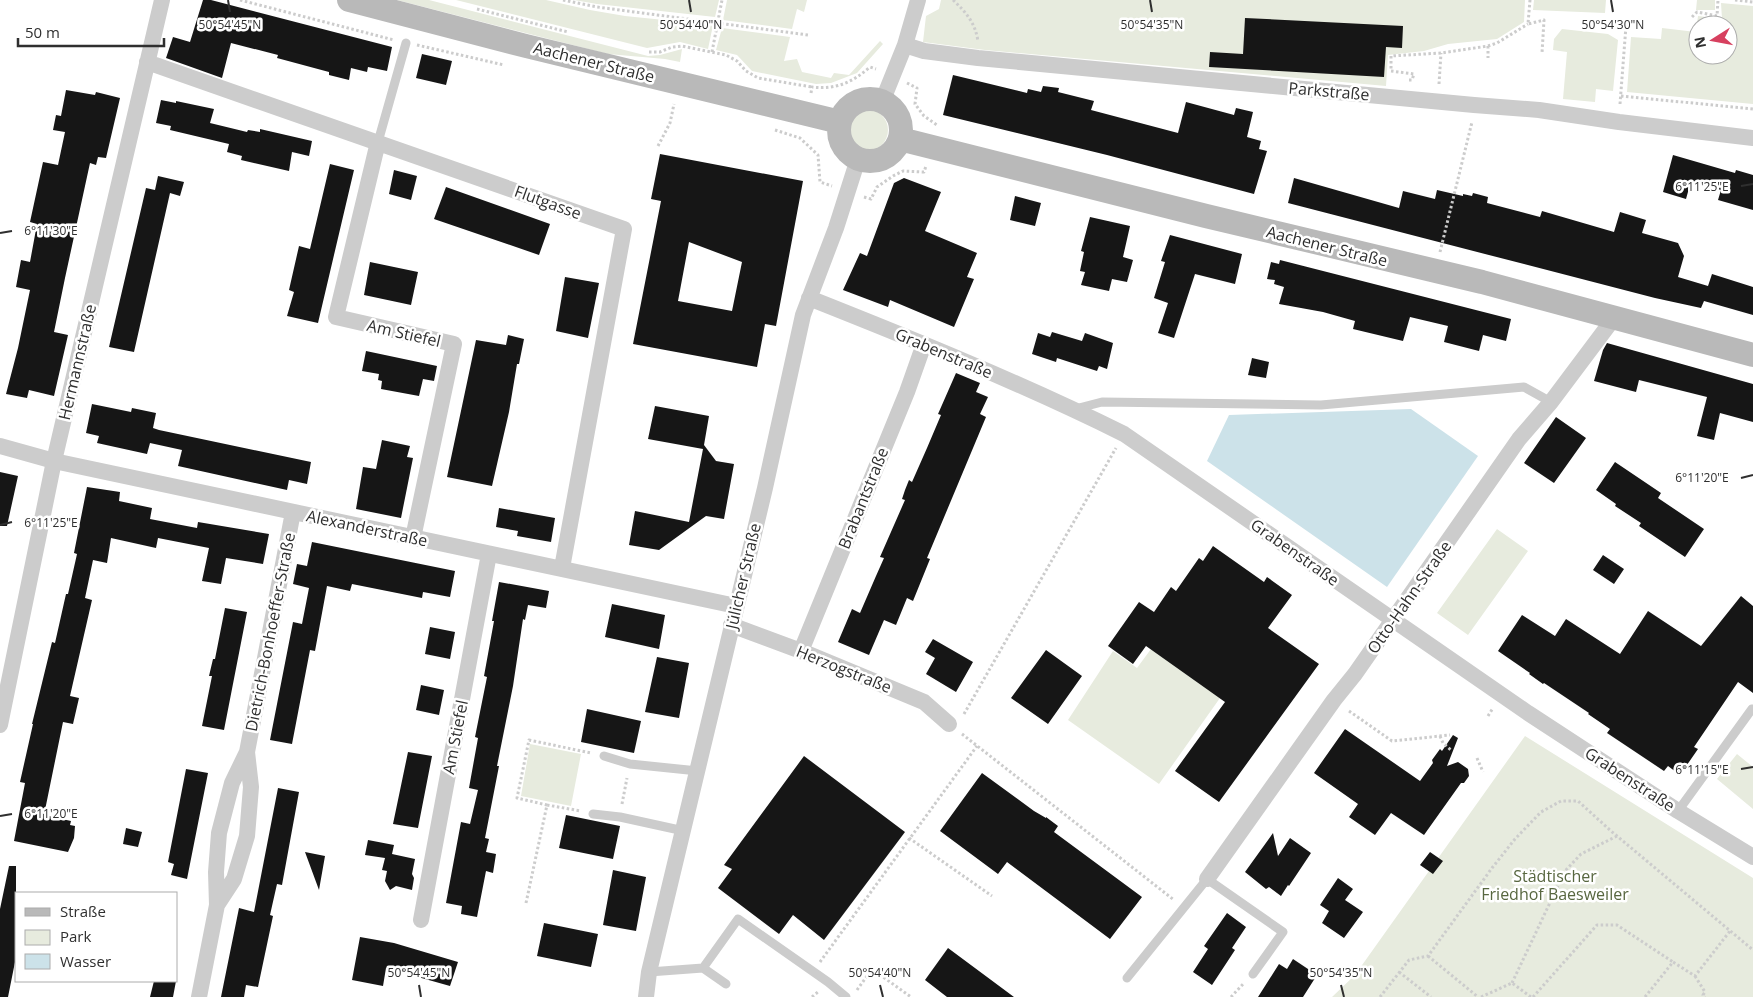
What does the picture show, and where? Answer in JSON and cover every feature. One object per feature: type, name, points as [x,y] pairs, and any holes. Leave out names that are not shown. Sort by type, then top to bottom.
[{"type":"main road","name":"Aachener Straße","points":[[349,0],[526,46],[840,122]]},
{"type":"main road","points":[[872,99],[882,102],[891,108],[898,117],[901,128],[900,139],[891,152],[878,160],[858,159],[844,148],[840,140],[840,122],[848,109],[861,100],[872,99]]},
{"type":"main road","name":"Aachener Straße","points":[[900,139],[1435,272],[1482,282],[1753,355]]},
{"type":"street","name":"Hermannstraße","points":[[0,725],[54,461],[162,0]]},
{"type":"street","points":[[882,102],[905,45],[918,0]]},
{"type":"street","name":"Parkstraße","points":[[905,45],[924,51],[978,58],[1539,110],[1619,122],[1753,138]]},
{"type":"street","name":"Flutgasse","points":[[147,62],[624,229],[562,568]]},
{"type":"street","name":"Am Stiefel","points":[[378,142],[336,317],[454,344],[413,538]]},
{"type":"street","name":"Jülicher Straße","points":[[646,997],[649,972],[765,488],[801,324],[849,192],[858,159]]},
{"type":"street","name":"Grabenstraße","points":[[809,298],[924,344],[1124,434],[1528,713],[1678,811],[1753,857]]},
{"type":"street","name":"Otto-Hahn-Straße","points":[[1207,879],[1334,700],[1355,674],[1519,439],[1552,402],[1614,318]]},
{"type":"street","name":"Brabantstraße","points":[[801,651],[907,392],[924,344]]},
{"type":"street","name":"Alexanderstraße","points":[[0,446],[54,461],[736,606]]},
{"type":"street","name":"Dietrich-Bonhoeffer-Straße","points":[[199,997],[217,905],[218,833],[232,782],[247,752],[293,512]]},
{"type":"street","name":"Am Stiefel","points":[[421,920],[489,554]]},
{"type":"street","name":"Herzogstraße","points":[[731,626],[801,651],[924,702],[952,727]]},
{"type":"street","name":"Dietrich-Bonhoeffer-Straße","points":[[217,905],[234,879],[247,836],[251,787],[247,752]]},
{"type":"lane","points":[[378,142],[406,43]]},
{"type":"lane","points":[[1074,410],[1102,402],[1321,405],[1524,387],[1552,402]]},
{"type":"lane","points":[[1678,811],[1752,709]]},
{"type":"lane","points":[[604,756],[630,764],[698,771]]},
{"type":"lane","points":[[593,814],[620,817],[684,831]]},
{"type":"lane","points":[[1127,978],[1207,879],[1283,932],[1253,974]]},
{"type":"lane","points":[[703,968],[738,919],[846,997]]},
{"type":"lane","points":[[649,972],[703,968],[726,984]]},
{"type":"path","points":[[563,0],[597,7],[808,35]]},
{"type":"path","points":[[712,52],[722,0]]},
{"type":"path","points":[[953,0],[964,10],[972,22],[978,40],[978,58]]},
{"type":"path","points":[[1528,24],[1530,0]]},
{"type":"path","points":[[1717,15],[1718,0]]},
{"type":"path","points":[[1735,0],[1753,2]]},
{"type":"path","points":[[468,7],[577,34]]},
{"type":"path","points":[[1694,15],[1696,12],[1712,15]]},
{"type":"path","points":[[1404,80],[1412,80],[1414,74],[1391,71],[1391,56],[1441,53],[1488,46],[1497,43],[1528,24],[1544,20],[1542,53]]},
{"type":"path","points":[[1619,122],[1626,26]]},
{"type":"path","points":[[644,52],[660,52],[672,47],[682,46],[712,52],[726,55],[737,61],[746,71],[758,78],[812,87],[825,88],[852,81],[870,66],[892,76]]},
{"type":"path","points":[[1488,46],[1488,58]]},
{"type":"path","points":[[1438,87],[1441,53]]},
{"type":"path","points":[[812,87],[800,138],[818,156],[820,182],[849,192]]},
{"type":"path","points":[[1621,96],[1753,109]]},
{"type":"path","points":[[658,146],[670,123],[674,104]]},
{"type":"path","points":[[1435,272],[1474,105]]},
{"type":"path","points":[[1124,434],[952,727],[1184,908]]},
{"type":"path","points":[[1334,700],[1392,741],[1450,735]]},
{"type":"path","points":[[1440,736],[1443,743],[1451,750]]},
{"type":"path","points":[[593,814],[517,798],[529,740],[604,756]]},
{"type":"path","points":[[813,972],[976,746]]},
{"type":"path","points":[[1477,758],[1483,772]]},
{"type":"path","points":[[620,817],[630,764]]},
{"type":"path","points":[[1380,997],[1409,960],[1428,956],[1515,839],[1541,812],[1562,802],[1578,802],[1753,950]]},
{"type":"path","points":[[526,903],[547,805]]},
{"type":"path","points":[[1428,956],[1480,997],[1512,984],[1565,871],[1580,854],[1617,836]]},
{"type":"path","points":[[909,838],[992,896]]},
{"type":"path","points":[[1512,984],[1532,997],[1597,924],[1617,925],[1695,976],[1705,992],[1703,995],[1705,997]]},
{"type":"path","points":[[1695,976],[1730,931]]},
{"type":"path","points":[[1645,997],[1673,962]]},
{"type":"path","points":[[852,997],[872,969],[911,997]]},
{"type":"path","points":[[1399,972],[1431,997]]},
{"type":"path","points":[[1231,997],[1253,974]]},
{"type":"green space","points":[[397,0],[429,0],[648,56],[682,49],[680,62],[608,54]]},
{"type":"green space","points":[[456,0],[546,0],[625,16],[713,25],[708,49],[680,42],[647,48]]},
{"type":"green space","points":[[574,0],[719,0],[715,17]]},
{"type":"green space","points":[[727,0],[807,0],[804,12],[797,9],[792,29],[723,20]]},
{"type":"green space","points":[[941,0],[1525,0],[1524,22],[1497,39],[1448,44],[1424,51],[1388,55],[1386,86],[985,50],[923,42],[926,16],[939,9]]},
{"type":"green space","points":[[1534,0],[1606,0],[1605,13],[1533,10]]},
{"type":"green space","points":[[1697,0],[1715,0],[1715,10],[1696,10]]},
{"type":"green space","points":[[1721,3],[1753,6],[1753,104],[1627,92],[1631,37],[1661,39],[1662,28],[1688,31],[1688,65],[1738,65],[1738,15],[1722,15]]},
{"type":"green space","points":[[722,28],[790,37],[784,61],[797,59],[802,72],[831,78],[834,73],[849,75],[880,41],[883,44],[857,73],[831,83],[816,84],[752,71],[737,55],[716,50]]},
{"type":"green space","points":[[1562,29],[1608,34],[1618,40],[1613,91],[1596,89],[1595,102],[1563,99],[1567,52],[1553,50],[1554,39]]},
{"type":"green space","points":[[871,109],[879,112],[885,118],[888,130],[885,142],[879,148],[863,151],[855,148],[849,142],[846,126],[849,118],[855,112]]},
{"type":"green space","points":[[1497,529],[1528,551],[1468,635],[1437,613]]},
{"type":"green space","points":[[1151,649],[1220,698],[1159,784],[1068,720],[1113,651],[1137,668]]},
{"type":"green space","name":"Städtischer Friedhof Baesweiler","points":[[1525,736],[1753,878],[1753,997],[1332,997],[1355,975]]},
{"type":"green space","points":[[530,744],[581,754],[571,806],[521,796]]},
{"type":"green space","points":[[1737,754],[1753,767],[1753,809],[1717,779]]},
{"type":"water","points":[[1411,409],[1478,456],[1387,587],[1207,461],[1229,415]]},
{"type":"building","points":[[203,0],[211,0],[392,47],[387,71],[368,67],[367,72],[351,68],[349,80],[329,75],[329,72],[277,58],[278,55],[231,43],[222,78],[166,58],[173,37],[190,42]]},
{"type":"building","points":[[1245,18],[1403,26],[1402,48],[1386,47],[1384,77],[1209,67],[1210,52],[1243,54]]},
{"type":"building","points":[[422,54],[452,61],[446,85],[416,78]]},
{"type":"building","points":[[953,75],[1027,93],[1028,89],[1041,92],[1043,86],[1059,88],[1058,92],[1094,101],[1091,110],[1178,133],[1186,102],[1234,115],[1236,108],[1253,112],[1247,137],[1261,141],[1259,149],[1267,151],[1254,194],[1107,155],[943,115]]},
{"type":"building","points":[[66,90],[95,95],[96,92],[120,98],[106,158],[98,157],[96,165],[90,163],[54,332],[68,335],[54,396],[29,390],[27,398],[6,394],[30,290],[16,287],[21,260],[30,262],[37,224],[30,222],[43,162],[58,165],[65,132],[53,130],[56,115],[61,116]]},
{"type":"building","points":[[161,100],[176,103],[176,101],[214,109],[210,123],[247,132],[248,130],[260,132],[260,129],[312,141],[309,156],[292,152],[289,171],[241,160],[242,156],[227,152],[229,144],[170,130],[171,126],[156,123]]},
{"type":"building","points":[[660,154],[803,181],[776,326],[765,324],[757,367],[633,344],[661,201],[651,199]],"holes":[[[689,242],[742,262],[732,311],[678,301]]]},
{"type":"building","points":[[1673,155],[1735,173],[1736,170],[1753,175],[1753,210],[1718,200],[1721,190],[1691,181],[1686,199],[1663,192]]},
{"type":"building","points":[[330,164],[354,170],[318,323],[287,316],[294,292],[289,290],[299,246],[310,249]]},
{"type":"building","points":[[394,170],[417,176],[411,200],[389,194]]},
{"type":"building","points":[[158,176],[184,182],[180,196],[170,193],[134,352],[109,347],[146,188],[155,190]]},
{"type":"building","points":[[904,178],[941,192],[925,231],[977,253],[967,277],[974,279],[954,327],[890,300],[888,307],[843,290],[860,253],[867,256],[894,183]]},
{"type":"building","points":[[1294,178],[1399,208],[1403,191],[1435,199],[1437,190],[1463,196],[1463,194],[1472,196],[1473,193],[1488,197],[1487,203],[1540,217],[1542,211],[1614,232],[1620,212],[1646,220],[1642,233],[1678,243],[1684,256],[1678,277],[1708,286],[1712,274],[1753,287],[1753,315],[1704,301],[1701,308],[1655,298],[1288,203]]},
{"type":"building","points":[[446,187],[550,224],[539,255],[434,219]]},
{"type":"building","points":[[1015,196],[1041,203],[1035,226],[1010,220]]},
{"type":"building","points":[[1090,217],[1130,226],[1123,257],[1133,260],[1127,282],[1112,279],[1109,291],[1081,285],[1085,272],[1080,271],[1084,252],[1081,251]]},
{"type":"building","points":[[1170,235],[1242,254],[1235,284],[1195,274],[1174,338],[1158,333],[1168,303],[1154,298],[1165,262],[1161,261]]},
{"type":"building","points":[[1280,260],[1511,319],[1506,341],[1483,335],[1479,351],[1444,342],[1448,326],[1410,317],[1403,341],[1353,329],[1355,321],[1323,312],[1279,304],[1284,287],[1274,284],[1275,280],[1267,279],[1271,262],[1279,264]]},
{"type":"building","points":[[370,262],[418,272],[411,305],[364,295]]},
{"type":"building","points":[[565,277],[599,283],[588,338],[556,331]]},
{"type":"building","points":[[1052,332],[1082,341],[1085,333],[1113,343],[1107,369],[1099,366],[1097,371],[1057,358],[1056,362],[1032,354],[1038,333],[1050,337]]},
{"type":"building","points":[[508,335],[524,339],[519,364],[517,364],[509,412],[492,486],[447,477],[476,340],[506,345]]},
{"type":"building","points":[[1607,343],[1753,384],[1753,422],[1720,413],[1714,440],[1697,436],[1707,397],[1639,380],[1636,392],[1594,381],[1603,350]]},
{"type":"building","points":[[366,351],[437,366],[434,381],[423,379],[419,396],[381,389],[382,381],[378,380],[379,374],[362,371]]},
{"type":"building","points":[[1252,358],[1269,362],[1266,378],[1248,375]]},
{"type":"building","points":[[956,373],[980,383],[976,392],[988,397],[980,414],[986,417],[927,558],[930,559],[913,601],[907,598],[896,625],[884,620],[869,655],[838,642],[852,609],[860,613],[884,558],[880,557],[905,500],[902,499],[909,480],[912,482],[927,448],[941,415],[938,414]]},
{"type":"building","points":[[92,404],[131,412],[132,408],[156,413],[153,428],[159,430],[311,462],[307,484],[289,480],[287,490],[178,466],[182,450],[150,443],[147,454],[97,443],[99,436],[86,433]]},
{"type":"building","points":[[655,406],[709,416],[704,445],[716,461],[734,464],[724,519],[706,516],[659,550],[629,545],[635,511],[689,522],[703,449],[648,439]]},
{"type":"building","points":[[1556,417],[1586,438],[1554,483],[1524,463]]},
{"type":"building","points":[[382,440],[410,446],[407,457],[413,458],[401,518],[356,509],[363,467],[376,469]]},
{"type":"building","points":[[1615,462],[1661,493],[1658,498],[1704,529],[1685,557],[1639,526],[1641,523],[1615,506],[1616,504],[1596,490]]},
{"type":"building","points":[[0,472],[18,476],[7,526],[0,526]]},
{"type":"building","points":[[87,487],[120,492],[119,501],[152,508],[150,519],[197,528],[198,522],[269,534],[263,564],[226,558],[221,584],[202,581],[209,548],[158,538],[156,548],[111,538],[107,563],[93,560],[85,598],[92,600],[70,696],[79,698],[73,724],[63,722],[44,815],[71,821],[70,825],[75,826],[74,838],[68,852],[14,841],[25,783],[20,782],[52,642],[55,643],[66,594],[68,594],[77,554],[74,553]]},
{"type":"building","points":[[499,508],[555,518],[551,542],[517,536],[518,531],[496,527]]},
{"type":"building","points":[[312,542],[455,571],[450,597],[423,592],[422,598],[352,584],[350,591],[327,586],[315,651],[310,650],[292,744],[270,740],[293,622],[302,624],[309,588],[293,584],[297,564],[307,566]]},
{"type":"building","points":[[1213,546],[1264,582],[1267,577],[1292,595],[1268,628],[1319,664],[1219,802],[1175,771],[1225,702],[1146,646],[1133,664],[1108,646],[1139,602],[1154,612],[1171,587],[1176,591],[1199,558],[1203,561]]},
{"type":"building","points":[[1603,555],[1624,569],[1614,584],[1593,570]]},
{"type":"building","points":[[499,582],[549,591],[546,608],[528,605],[525,620],[523,619],[513,686],[485,838],[489,839],[486,852],[496,854],[493,873],[486,871],[477,917],[461,914],[462,906],[446,903],[461,822],[470,824],[478,790],[469,788],[478,738],[475,737],[487,677],[484,676]]},
{"type":"building","points":[[1741,596],[1753,606],[1753,693],[1738,682],[1694,747],[1698,749],[1680,775],[1668,766],[1664,771],[1607,733],[1610,729],[1589,713],[1543,684],[1498,651],[1522,615],[1555,636],[1566,619],[1620,654],[1648,611],[1701,646]]},
{"type":"building","points":[[612,604],[665,615],[659,649],[605,637]]},
{"type":"building","points":[[225,608],[247,612],[224,730],[202,726],[212,676],[209,676],[213,659],[215,659]]},
{"type":"building","points":[[430,627],[455,632],[450,659],[425,654]]},
{"type":"building","points":[[933,639],[973,662],[956,692],[926,674],[935,658],[925,652]]},
{"type":"building","points":[[1046,650],[1082,676],[1048,724],[1011,698]]},
{"type":"building","points":[[657,657],[689,663],[679,718],[645,712]]},
{"type":"building","points":[[421,685],[444,690],[439,715],[416,710]]},
{"type":"building","points":[[587,709],[641,721],[634,753],[581,742]]},
{"type":"building","points":[[1345,729],[1420,781],[1433,763],[1432,760],[1440,749],[1442,751],[1453,735],[1458,738],[1447,766],[1458,762],[1468,769],[1469,776],[1464,783],[1461,783],[1424,835],[1391,813],[1375,835],[1349,817],[1358,804],[1314,773]]},
{"type":"building","points":[[408,752],[432,756],[418,828],[393,824]]},
{"type":"building","points":[[804,756],[905,832],[824,940],[793,915],[779,934],[718,888],[732,869],[724,865]]},
{"type":"building","points":[[186,769],[208,773],[187,879],[171,875],[174,864],[168,862]]},
{"type":"building","points":[[982,773],[1058,826],[1054,832],[1142,897],[1110,939],[1007,862],[998,874],[940,831]]},
{"type":"building","points":[[278,788],[299,792],[282,885],[277,884],[270,915],[273,916],[258,987],[246,985],[244,997],[221,997],[239,908],[254,912]]},
{"type":"building","points":[[566,815],[620,826],[613,859],[559,848]]},
{"type":"building","points":[[126,828],[142,832],[138,847],[123,844]]},
{"type":"building","points":[[1273,833],[1278,856],[1290,838],[1311,853],[1281,896],[1269,887],[1266,889],[1245,872]]},
{"type":"building","points":[[368,840],[394,845],[392,854],[415,859],[412,874],[414,878],[412,890],[396,886],[390,890],[385,881],[387,871],[382,870],[385,858],[365,855]]},
{"type":"building","points":[[305,852],[325,856],[319,890]]},
{"type":"building","points":[[1430,852],[1443,861],[1433,874],[1420,865]]},
{"type":"building","points":[[9,866],[16,866],[15,962],[8,997],[0,997],[0,909]]},
{"type":"building","points":[[613,870],[646,877],[636,931],[603,925]]},
{"type":"building","points":[[1338,878],[1353,889],[1345,900],[1363,912],[1344,938],[1322,923],[1329,911],[1320,905]]},
{"type":"building","points":[[1227,913],[1246,927],[1232,948],[1235,950],[1212,985],[1193,972],[1208,949],[1204,946]]},
{"type":"building","points":[[544,923],[598,934],[591,967],[537,956]]},
{"type":"building","points":[[360,937],[394,943],[458,962],[450,986],[386,968],[383,986],[352,980]]},
{"type":"building","points":[[948,948],[1014,997],[947,997],[925,980]]},
{"type":"building","points":[[1293,959],[1317,975],[1303,997],[1258,997],[1279,964],[1287,969]]},
{"type":"building","points":[[154,982],[176,982],[173,997],[150,997]]}]
